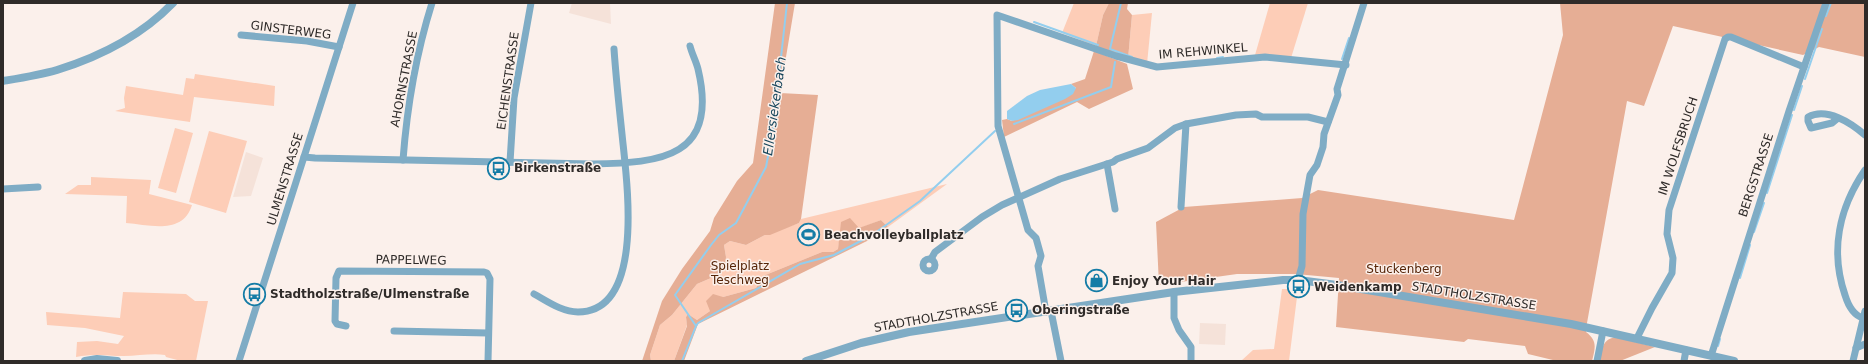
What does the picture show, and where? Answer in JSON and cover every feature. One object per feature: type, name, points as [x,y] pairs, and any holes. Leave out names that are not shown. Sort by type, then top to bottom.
[{"type":"street","points":[[3,81],[56,70],[83,61],[138,31],[173,3]]},
{"type":"street","name":"ULMENSTRASSE","points":[[239,361],[353,3]]},
{"type":"street","name":"AHORNSTRASSE","points":[[404,160],[405,132],[415,68],[432,3]]},
{"type":"street","name":"EICHENSTRASSE","points":[[510,162],[514,98],[531,3]]},
{"type":"street","points":[[1298,280],[1302,266],[1303,214],[1310,175],[1317,165],[1323,147],[1324,134],[1338,95],[1337,89],[1346,65],[1364,3]]},
{"type":"street","name":"BERGSTRASSE","points":[[1711,356],[1743,252],[1826,3]]},
{"type":"street","name":"IM REHWINKEL","points":[[1018,197],[998,126],[998,15],[1116,56],[1157,68],[1265,57],[1346,65]]},
{"type":"street","name":"GINSTERWEG","points":[[241,35],[307,41],[339,47]]},
{"type":"street","name":"IM WOLFSBRUCH","points":[[1637,338],[1672,273],[1673,258],[1667,234],[1669,210],[1725,39],[1728,37],[1731,38],[1804,67]]},
{"type":"street","points":[[304,157],[625,163],[657,159],[673,154],[682,148],[695,134],[702,115],[702,95],[698,68],[690,46]]},
{"type":"street","points":[[534,294],[563,310],[578,312],[592,309],[609,298],[618,284],[627,244],[628,208],[614,50]]},
{"type":"street","points":[[931,259],[935,252],[982,217],[1018,197],[1078,172],[1107,164],[1148,148],[1175,128],[1186,124],[1236,115],[1256,114],[1262,117],[1308,117],[1328,122]]},
{"type":"street","points":[[1838,118],[1848,122],[1865,135]]},
{"type":"street","points":[[1181,207],[1186,124]]},
{"type":"street","points":[[1107,164],[1114,209]]},
{"type":"street","points":[[1853,361],[1864,314],[1854,313],[1843,288],[1837,240],[1847,202],[1865,170]]},
{"type":"street","points":[[3,189],[38,187]]},
{"type":"street","points":[[1018,197],[1028,230],[1036,238],[1041,256],[1038,266],[1061,361]]},
{"type":"street","name":"PAPPELWEG","points":[[346,326],[337,324],[335,321],[336,278],[339,271],[484,272],[487,273],[490,279],[488,361]]},
{"type":"street","name":"STADTHOLZSTRASSE","points":[[806,361],[884,337],[1174,292],[1265,281],[1298,280],[1540,319],[1637,338],[1729,360]]},
{"type":"street","points":[[1174,292],[1174,318],[1179,330],[1191,346],[1191,361]]},
{"type":"street","points":[[394,331],[488,332]]},
{"type":"street","points":[[1597,361],[1603,331]]},
{"type":"street","points":[[1856,348],[1865,344]]},
{"type":"street","points":[[1684,361],[1686,350]]},
{"type":"street","points":[[85,361],[97,359],[117,361]]},
{"type":"shaded area","points":[[572,3],[610,3],[611,24],[569,13]]},
{"type":"shaded area","points":[[246,152],[263,158],[251,196],[233,197]]},
{"type":"shaded area","points":[[1200,323],[1226,324],[1225,345],[1199,344]]},
{"type":"green space","points":[[775,3],[795,3],[780,93],[818,95],[801,219],[799,223],[770,235],[765,235],[746,245],[730,241],[724,245],[726,257],[725,269],[711,278],[697,284],[672,315],[660,325],[650,355],[651,361],[642,361],[662,301],[682,269],[710,231],[714,218],[737,181],[753,163]]},
{"type":"green space","points":[[1074,3],[1109,3],[1103,15],[1096,46],[1062,33]]},
{"type":"green space","points":[[1109,3],[1128,3],[1127,9],[1132,15],[1128,59],[1096,46],[1103,15]]},
{"type":"green space","points":[[1270,3],[1308,3],[1291,58],[1255,55]]},
{"type":"green space","name":"Stuckenberg","points":[[1560,3],[1865,3],[1865,57],[1819,47],[1803,55],[1673,26],[1644,106],[1627,101],[1587,323],[1586,332],[1590,335],[1595,345],[1592,361],[1557,361],[1528,354],[1525,346],[1468,339],[1464,342],[1336,327],[1339,278],[1296,274],[1237,274],[1159,285],[1156,222],[1184,207],[1302,198],[1318,190],[1514,220],[1563,35]]},
{"type":"green space","points":[[1152,13],[1147,64],[1128,59],[1132,15]]},
{"type":"green space","points":[[1094,51],[1127,64],[1133,89],[1089,109],[1077,102],[1004,137],[1002,120],[1007,119],[1012,121],[1076,88],[1071,84],[1085,79]]},
{"type":"green space","points":[[195,74],[275,86],[274,106],[194,97],[190,122],[115,111],[125,108],[124,98],[126,86],[183,95],[186,78],[194,79]]},
{"type":"green space","points":[[175,128],[193,133],[176,193],[158,188]]},
{"type":"green space","points":[[209,131],[247,141],[226,213],[189,202]]},
{"type":"green space","points":[[91,177],[151,180],[149,194],[192,205],[188,214],[181,221],[173,224],[155,226],[126,223],[127,196],[65,194],[78,185],[91,185]]},
{"type":"green space","name":"Spielplatz Teschweg","points":[[947,184],[888,227],[881,220],[840,236],[838,249],[833,252],[822,252],[763,276],[756,288],[723,297],[710,311],[697,320],[688,314],[686,317],[687,325],[674,361],[651,361],[650,355],[660,325],[672,315],[697,284],[711,278],[726,263],[724,245],[730,241],[746,245],[765,235],[799,223],[801,219]]},
{"type":"green space","points":[[850,218],[859,228],[881,220],[888,227],[867,241],[698,324],[684,361],[674,361],[687,326],[686,317],[688,314],[697,320],[710,311],[706,301],[713,294],[723,297],[756,288],[763,276],[822,252],[833,252],[838,249],[841,222]]},
{"type":"green space","points":[[1282,289],[1298,289],[1289,361],[1241,361],[1253,350],[1274,349]]},
{"type":"green space","points":[[123,292],[186,294],[195,301],[208,301],[196,361],[181,361],[160,354],[124,356],[95,355],[76,357],[77,342],[97,341],[118,344],[124,336],[85,328],[47,325],[46,312],[120,318]]},
{"type":"green space","points":[[1615,337],[1655,347],[1620,361],[1599,361],[1603,346],[1607,340]]},
{"type":"water","points":[[1071,84],[1076,88],[1073,94],[1065,99],[1018,120],[1012,121],[1007,119],[1007,111],[1027,96],[1040,90]]},
{"type":"waterway","name":"Ellersiekerbach","points":[[682,361],[696,326],[675,295],[719,235],[736,223],[766,167],[773,130],[787,3]]},
{"type":"waterway","points":[[1121,3],[1110,49],[1132,57]]},
{"type":"waterway","points":[[1826,16],[1831,3]]},
{"type":"waterway","points":[[1034,22],[1098,45]]},
{"type":"waterway","points":[[1805,79],[1822,29]]},
{"type":"waterway","points":[[1342,59],[1349,38]]},
{"type":"waterway","points":[[1217,58],[1223,57]]},
{"type":"waterway","points":[[1014,124],[1111,87],[1115,62]]},
{"type":"waterway","points":[[1794,110],[1802,86]]},
{"type":"waterway","points":[[1767,193],[1792,115]]},
{"type":"waterway","points":[[696,326],[698,323],[800,264],[834,255],[872,235],[920,201],[995,131]]},
{"type":"waterway","points":[[1754,232],[1764,203]]},
{"type":"waterway","points":[[1740,278],[1750,245]]},
{"type":"waterway","points":[[1718,346],[1720,339]]},
{"type":"place","name":"Birkenstraße","points":[[498,168]]},
{"type":"place","name":"Beachvolleyballplatz","points":[[808,235]]},
{"type":"place","name":"Enjoy Your Hair","points":[[1096,281]]},
{"type":"place","name":"Weidenkamp","points":[[1298,287]]},
{"type":"place","name":"Stadtholzstraße/Ulmenstraße","points":[[255,294]]},
{"type":"place","name":"Oberingstraße","points":[[1017,310]]}]
